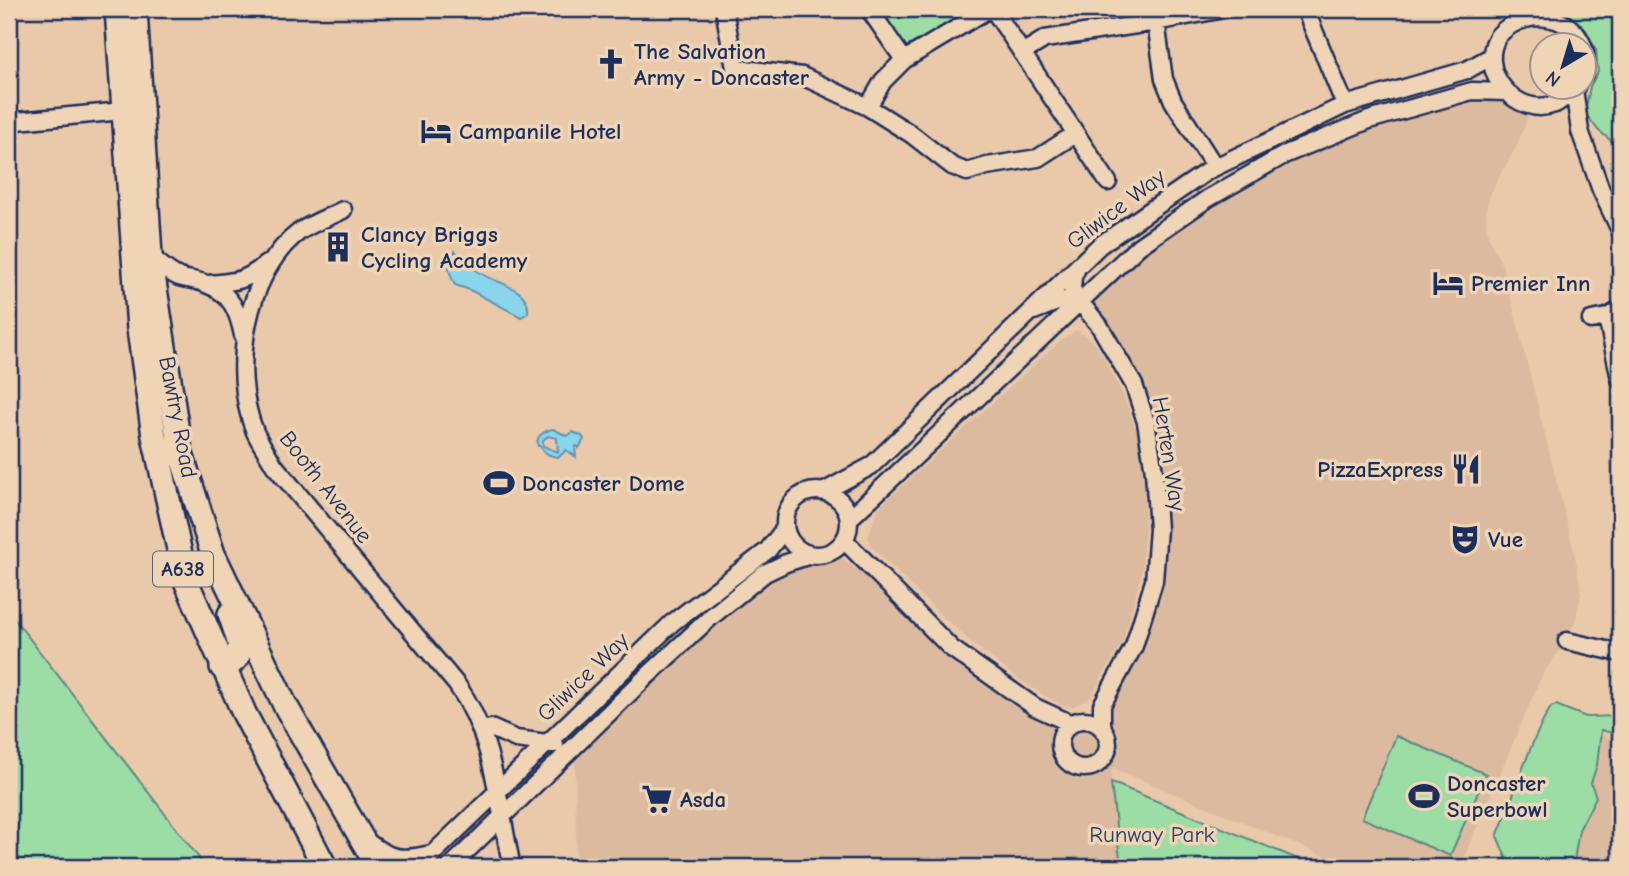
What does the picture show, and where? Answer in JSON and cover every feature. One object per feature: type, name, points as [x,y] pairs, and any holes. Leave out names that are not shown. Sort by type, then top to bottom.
[{"type":"highway","name":"Bawtry Road","points":[[117,9],[139,329],[157,450],[186,581],[244,713],[325,867]]},
{"type":"highway","name":"Bawtry Road","points":[[135,9],[150,256],[180,451],[213,554],[285,705],[379,867]]},
{"type":"highway","points":[[213,554],[241,651],[232,664],[222,667]]},
{"type":"street","points":[[724,9],[735,68],[802,76],[867,107],[911,134],[952,166],[967,172],[1038,158],[1075,134]]},
{"type":"street","points":[[869,9],[904,60]]},
{"type":"street","points":[[867,107],[883,81],[904,60],[991,9],[1108,181]]},
{"type":"street","points":[[1022,53],[1045,39],[1224,9]]},
{"type":"street","points":[[1305,9],[1345,105]]},
{"type":"street","points":[[1503,29],[1507,9]]},
{"type":"street","points":[[1558,102],[1552,105],[1533,105],[1519,101],[1505,92],[1496,78],[1492,55],[1496,39],[1507,23],[1519,15],[1535,11],[1553,11],[1568,21],[1576,32]]},
{"type":"street","points":[[1156,22],[1164,79],[1173,101],[1215,167]]},
{"type":"street","name":"Gliwice Way","points":[[825,491],[871,466],[1100,245],[1215,167],[1345,105],[1467,70],[1492,55]]},
{"type":"street","name":"Gliwice Way","points":[[849,518],[1139,246],[1207,199],[1286,154],[1369,120],[1472,91],[1505,92]]},
{"type":"street","points":[[1577,102],[1580,131],[1601,190],[1620,230]]},
{"type":"street","points":[[1552,105],[1580,131]]},
{"type":"street","points":[[9,125],[17,121],[123,111]]},
{"type":"street","name":"Booth Avenue","points":[[342,210],[299,232],[278,253],[260,280],[244,341],[243,370],[249,409],[255,431],[274,465],[472,706],[482,730],[498,792],[512,867]]},
{"type":"street","points":[[131,242],[179,277],[207,284],[225,293],[238,311],[244,341]]},
{"type":"street","points":[[207,284],[241,281],[252,276],[278,253]]},
{"type":"street","points":[[1079,264],[1073,277],[1072,289],[1079,301]]},
{"type":"street","points":[[1025,315],[1062,300],[1079,301]]},
{"type":"street","name":"Herten Way","points":[[1076,723],[1102,705],[1139,633],[1154,580],[1158,529],[1154,472],[1146,422],[1135,385],[1099,325],[1079,301]]},
{"type":"street","points":[[1606,316],[1620,379]]},
{"type":"street","points":[[825,491],[846,507],[849,530],[845,541],[834,551],[824,555],[811,555],[796,547],[789,539],[785,517],[796,498],[806,492],[825,491]]},
{"type":"street","name":"Gliwice Way","points":[[419,867],[672,623],[768,550],[785,528]]},
{"type":"street","points":[[845,541],[951,648],[1035,707],[1076,723],[1095,724],[1108,740],[1106,755],[1100,763],[1082,768],[1069,762],[1060,743],[1035,707]]},
{"type":"street","name":"Gliwice Way","points":[[450,867],[693,633],[765,573],[786,562],[811,555]]},
{"type":"street","points":[[1567,641],[1620,653]]},
{"type":"street","points":[[1102,705],[1104,732]]},
{"type":"street","points":[[1060,743],[1062,735],[1076,723]]},
{"type":"street","points":[[482,730],[491,728],[516,739],[575,746]]},
{"type":"street","points":[[361,836],[397,859],[432,854]]},
{"type":"shaded area","points":[[1505,92],[1533,105],[1515,149],[1493,188],[1487,204],[1486,223],[1488,236],[1507,282],[1576,559],[1581,594],[1567,641],[1543,673],[1460,867],[1351,867],[1112,768],[1111,783],[1121,867],[576,867],[575,746],[712,616],[796,547],[834,551],[973,664],[1072,724],[1085,721],[1099,726],[1154,581],[1143,411],[1079,301],[1207,199],[1369,120]]},
{"type":"shaded area","points":[[1077,330],[1093,341],[1104,357],[1125,399],[1139,438],[1145,526],[1142,573],[1123,641],[1090,698],[1072,707],[1060,705],[1020,680],[977,647],[871,546],[868,537],[878,508],[1059,342]]},
{"type":"shaded area","points":[[1598,734],[1620,740],[1620,867],[1566,867]]},
{"type":"green space","points":[[876,9],[972,9],[905,48]]},
{"type":"green space","points":[[1562,9],[1620,9],[1620,148],[1598,130],[1585,113],[1587,102],[1598,102],[1598,32],[1586,30]]},
{"type":"green space","points":[[9,612],[206,867],[9,867]]},
{"type":"green space","points":[[1556,705],[1586,717],[1620,716],[1620,735],[1601,730],[1597,765],[1591,783],[1596,797],[1579,830],[1573,867],[1510,867],[1497,836],[1535,738],[1551,707]]},
{"type":"green space","name":"Doncaster Superbowl","points":[[1396,736],[1486,774],[1450,856],[1362,818]]},
{"type":"green space","name":"Runway Park","points":[[1111,783],[1120,786],[1317,867],[1121,867]]},
{"type":"water","points":[[455,251],[476,271],[519,292],[528,305],[528,313],[521,317],[455,285],[449,268]]},
{"type":"water","points":[[553,429],[567,436],[573,432],[582,436],[584,439],[579,448],[575,447],[576,457],[566,450],[559,457],[553,456],[538,446],[539,437]],"holes":[[[548,436],[557,438],[558,452],[543,446],[543,440]]]},
{"type":"place","name":"The Salvation Army - Doncaster","points":[[611,64]]},
{"type":"place","name":"Campanile Hotel","points":[[436,131]]},
{"type":"place","name":"Clancy Briggs Cycling Academy","points":[[338,247]]},
{"type":"place","name":"Premier Inn","points":[[1448,283]]},
{"type":"place","name":"PizzaExpress","points":[[1466,469]]},
{"type":"place","name":"Doncaster Dome","points":[[499,483]]},
{"type":"place","name":"Vue","points":[[1465,539]]},
{"type":"place","name":"Doncaster Superbowl","points":[[1424,796]]},
{"type":"place","name":"Asda","points":[[657,799]]}]
